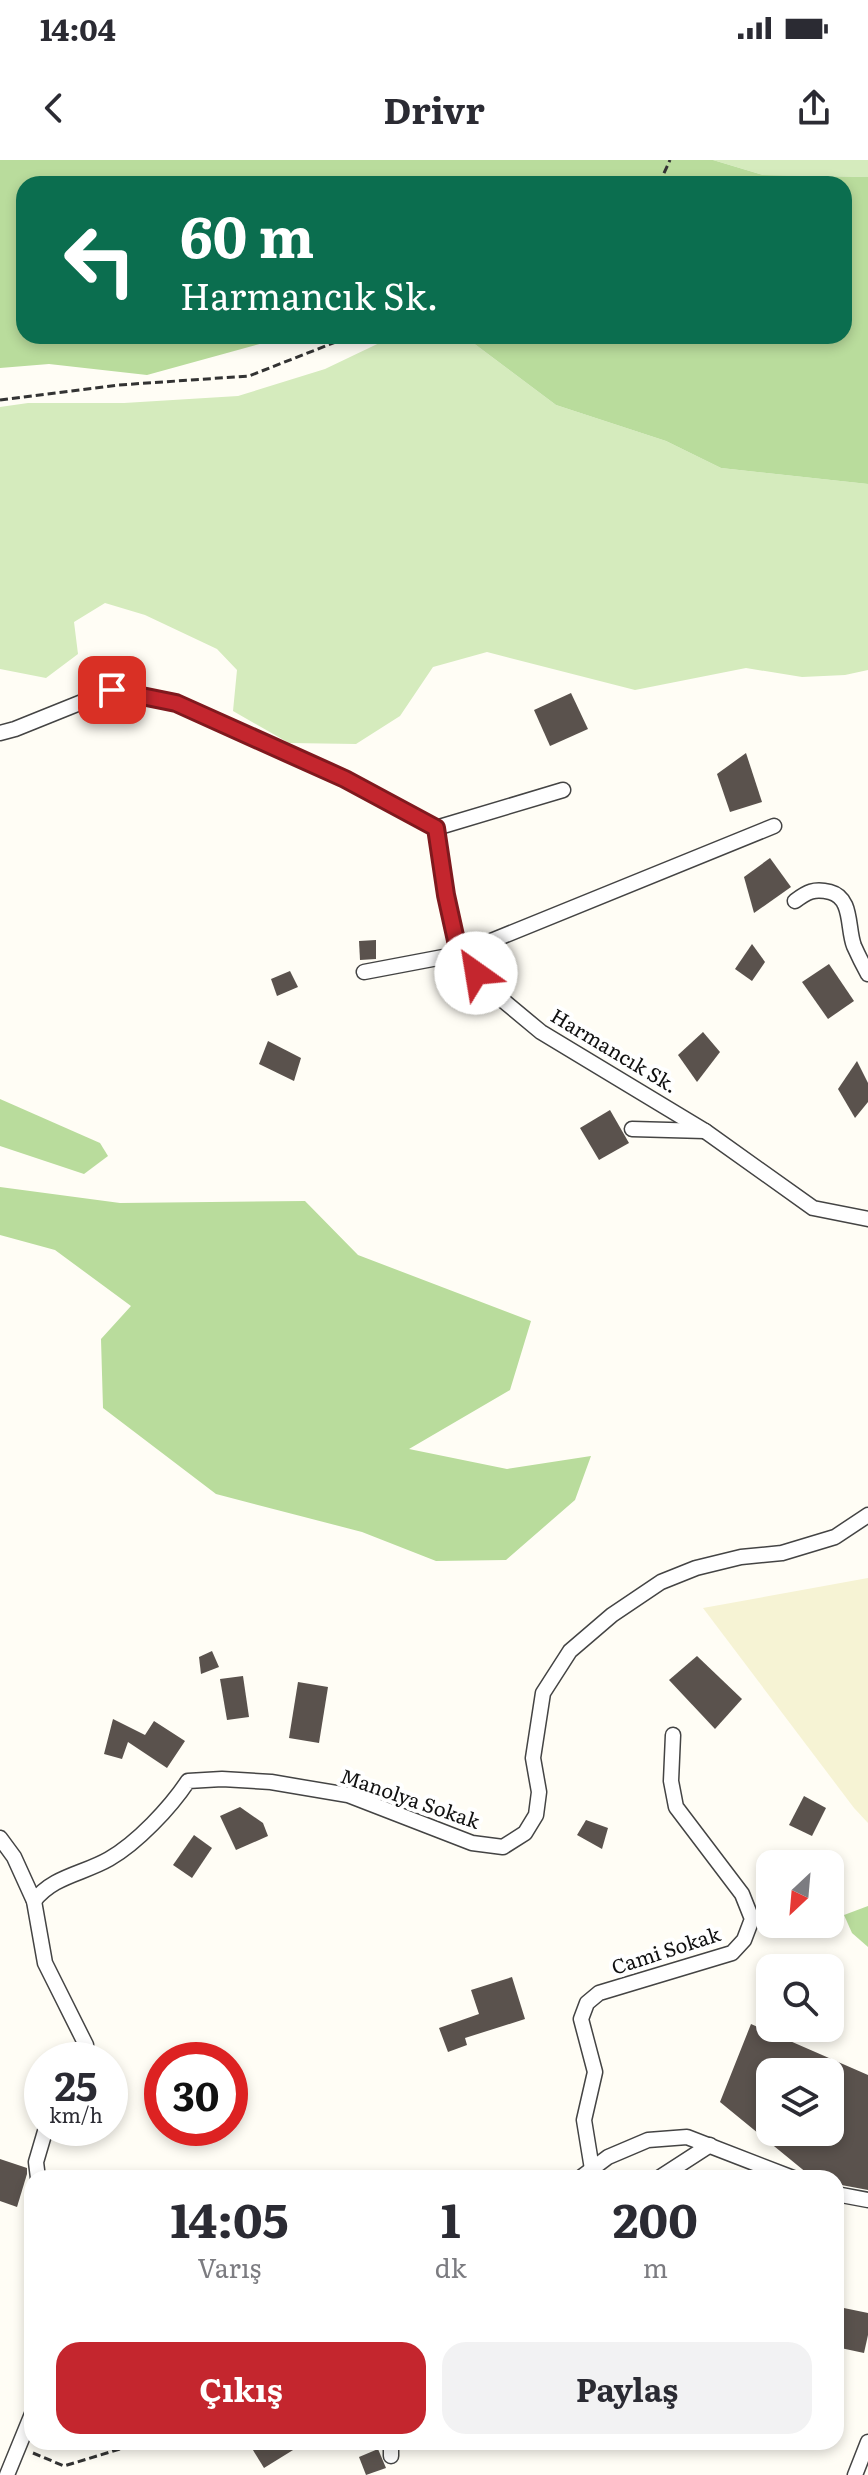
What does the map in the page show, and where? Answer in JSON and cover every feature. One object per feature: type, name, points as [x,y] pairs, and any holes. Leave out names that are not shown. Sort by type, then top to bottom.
[{"type":"street","points":[[0,733],[112,690],[176,703],[345,779],[436,828],[563,790]]},
{"type":"street","points":[[364,972],[459,954],[774,826]]},
{"type":"street","name":"Harmancık Sk.","points":[[436,828],[459,954],[494,993],[541,1032],[705,1131],[813,1208],[868,1219]]},
{"type":"street","points":[[795,901],[809,890],[836,893],[846,904],[853,944],[868,974]]},
{"type":"street","points":[[632,1129],[705,1131]]},
{"type":"street","name":"Manolya Sokak","points":[[34,1901],[44,1887],[110,1858],[145,1830],[188,1781],[222,1779],[271,1782],[348,1795],[472,1843],[503,1847],[525,1833],[536,1815],[539,1792],[533,1758],[543,1693],[570,1651],[612,1615],[661,1582],[696,1568],[741,1557],[782,1553],[835,1537],[868,1515]]},
{"type":"street","name":"Cami Sokak","points":[[586,2170],[584,2120],[595,2072],[581,2019],[587,2003],[599,1993],[732,1953],[744,1940],[752,1919],[742,1894],[676,1807],[671,1781],[673,1735]]},
{"type":"street","points":[[0,1838],[14,1857],[34,1901],[45,1963],[84,2042]]},
{"type":"street","points":[[590,2170],[608,2157],[648,2140],[687,2137],[773,2170]]},
{"type":"street","points":[[671,2170],[710,2145]]},
{"type":"street","points":[[37,2170],[41,2146]]},
{"type":"street","points":[[844,2196],[868,2200]]},
{"type":"street","points":[[7,2475],[24,2431]]},
{"type":"street","points":[[855,2475],[868,2442]]},
{"type":"path","points":[[0,400],[119,385],[249,376],[331,344]]},
{"type":"path","points":[[17,2446],[24,2449]]},
{"type":"path","points":[[26,2450],[64,2466],[117,2450]]},
{"type":"shaded area","points":[[868,1578],[868,1823],[703,1608]]},
{"type":"green space","points":[[0,160],[713,160],[763,175],[816,176],[16,176],[16,344],[260,344],[147,375],[49,364],[0,368]]},
{"type":"green space","points":[[713,160],[868,160],[868,177],[763,175]]},
{"type":"green space","points":[[852,177],[868,177],[868,484],[721,468],[666,441],[556,405],[475,344],[852,344]]},
{"type":"green space","points":[[377,344],[475,344],[556,405],[666,441],[721,468],[868,484],[868,670],[845,675],[802,677],[746,668],[635,690],[487,652],[433,667],[400,716],[356,744],[289,743],[233,711],[237,670],[217,649],[145,615],[105,603],[74,622],[78,654],[46,678],[0,669],[0,407],[28,403],[124,403],[238,396],[325,369]]},
{"type":"green space","points":[[0,1099],[100,1143],[108,1156],[84,1174],[0,1146]]},
{"type":"green space","points":[[0,1187],[120,1203],[305,1201],[358,1255],[531,1321],[510,1390],[409,1449],[507,1469],[591,1456],[575,1500],[506,1560],[436,1561],[362,1532],[216,1494],[103,1408],[101,1339],[131,1306],[55,1250],[0,1235]]},
{"type":"green space","points":[[868,1906],[868,1947],[852,1933],[844,1915]]},
{"type":"building","points":[[571,693],[588,729],[550,746],[534,710]]},
{"type":"building","points":[[746,753],[762,802],[730,812],[717,774]]},
{"type":"building","points":[[770,858],[791,887],[754,913],[744,877]]},
{"type":"building","points":[[376,940],[376,959],[360,960],[359,941]]},
{"type":"building","points":[[752,944],[765,962],[752,981],[735,969]]},
{"type":"building","points":[[829,964],[854,1001],[828,1019],[802,982]]},
{"type":"building","points":[[290,971],[298,987],[277,996],[271,979]]},
{"type":"building","points":[[703,1032],[720,1052],[697,1082],[678,1055]]},
{"type":"building","points":[[268,1041],[301,1058],[294,1081],[259,1064]]},
{"type":"building","points":[[857,1061],[868,1083],[868,1102],[855,1118],[838,1089]]},
{"type":"building","points":[[610,1110],[629,1143],[599,1160],[580,1128]]},
{"type":"building","points":[[212,1651],[219,1667],[201,1674],[199,1657]]},
{"type":"building","points":[[697,1656],[742,1699],[715,1729],[669,1680]]},
{"type":"building","points":[[243,1676],[249,1717],[227,1720],[220,1679]]},
{"type":"building","points":[[298,1682],[328,1687],[319,1743],[289,1738]]},
{"type":"building","points":[[113,1719],[145,1735],[154,1721],[185,1741],[167,1768],[128,1742],[122,1759],[104,1754]]},
{"type":"building","points":[[804,1796],[826,1808],[812,1836],[789,1825]]},
{"type":"building","points":[[240,1807],[263,1823],[268,1836],[236,1850],[220,1816]]},
{"type":"building","points":[[586,1820],[608,1828],[602,1849],[577,1835]]},
{"type":"building","points":[[194,1835],[212,1848],[192,1878],[173,1865]]},
{"type":"building","points":[[512,1977],[525,2019],[465,2038],[467,2045],[448,2052],[439,2028],[479,2014],[471,1990]]},
{"type":"building","points":[[751,2024],[756,2026],[756,2042],[792,2042],[829,2058],[756,2058],[756,2131],[720,2102]]},
{"type":"building","points":[[844,2065],[868,2075],[868,2190],[844,2186],[844,2170],[803,2170],[774,2146],[844,2146]]},
{"type":"building","points":[[0,2159],[27,2168],[24,2170],[24,2184],[17,2207],[0,2201]]},
{"type":"building","points":[[844,2308],[868,2313],[864,2353],[844,2349]]},
{"type":"building","points":[[253,2450],[293,2450],[264,2468]]},
{"type":"building","points":[[378,2450],[386,2468],[366,2475],[359,2457]]},
{"type":"route","points":[[112,690],[176,703],[345,779],[436,828],[459,954],[476,973]]}]
